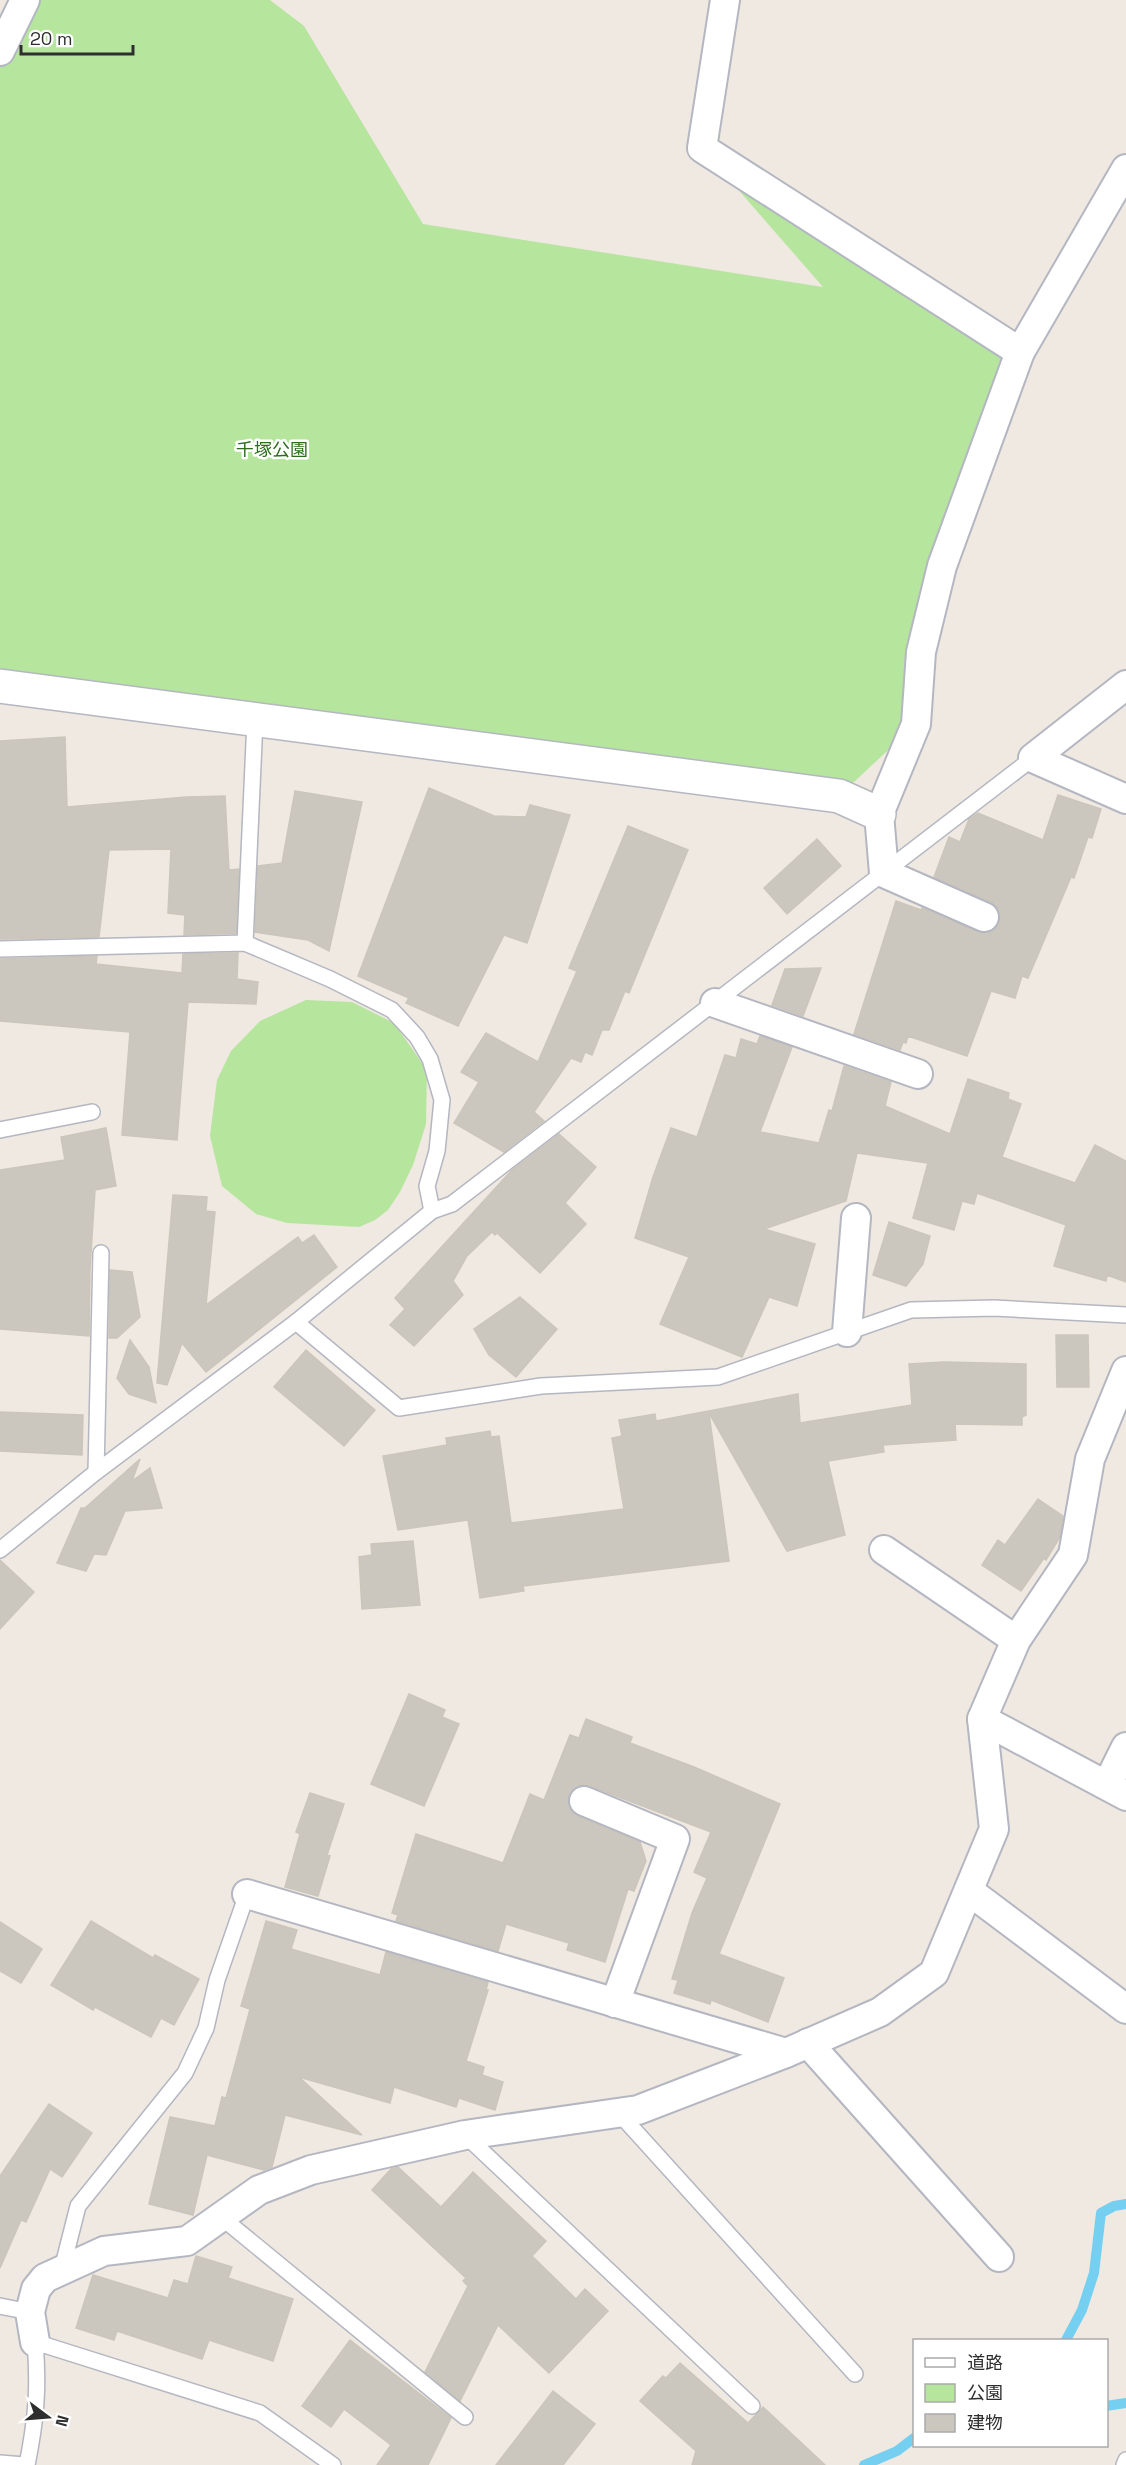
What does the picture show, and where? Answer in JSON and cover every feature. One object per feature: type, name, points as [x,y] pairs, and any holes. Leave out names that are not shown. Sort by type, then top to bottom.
[{"type":"street","points":[[0,51],[25,0]]},
{"type":"street","points":[[725,0],[702,148],[1020,352]]},
{"type":"street","points":[[984,917],[884,873],[879,814],[916,724],[921,652],[942,566],[1020,352],[1126,169]]},
{"type":"street","points":[[1126,685],[1033,758],[1126,798]]},
{"type":"street","points":[[0,686],[839,796],[879,814]]},
{"type":"street","points":[[715,1003],[918,1074]]},
{"type":"street","points":[[847,1332],[856,1218]]},
{"type":"street","points":[[35,2342],[30,2312],[36,2289],[45,2278],[62,2268],[104,2251],[187,2241],[259,2190],[311,2170],[465,2134],[617,2111],[638,2110],[797,2048],[880,2012],[934,1973],[994,1829],[982,1719],[1016,1640],[1073,1555],[1090,1459],[1126,1371]]},
{"type":"street","points":[[884,1550],[1016,1640]]},
{"type":"street","points":[[982,1719],[1117,1790],[1126,1747]]},
{"type":"street","points":[[584,1801],[675,1839],[615,2002]]},
{"type":"street","points":[[969,1891],[1126,2009]]},
{"type":"street","points":[[247,1894],[615,2002],[797,2048],[999,2257]]},
{"type":"lane","points":[[245,943],[255,720]]},
{"type":"lane","points":[[0,1550],[96,1472],[296,1322],[432,1211],[452,1204],[1033,758]]},
{"type":"lane","points":[[0,949],[245,943],[370,997],[392,1010],[417,1037],[430,1059],[442,1100],[437,1151],[427,1186],[432,1211]]},
{"type":"lane","points":[[0,1130],[92,1112]]},
{"type":"lane","points":[[96,1472],[101,1253]]},
{"type":"lane","points":[[296,1322],[399,1408],[541,1386],[718,1377],[911,1310],[994,1308],[1126,1315]]},
{"type":"lane","points":[[62,2268],[78,2206],[185,2073],[206,2028],[217,1980],[247,1894]]},
{"type":"lane","points":[[617,2111],[855,2374]]},
{"type":"lane","points":[[465,2134],[752,2406]]},
{"type":"lane","points":[[221,2217],[465,2417]]},
{"type":"lane","points":[[0,2306],[30,2312]]},
{"type":"lane","points":[[0,2463],[25,2465],[36,2418],[38,2371],[35,2342],[260,2412],[333,2465]]},
{"type":"lane","points":[[1124,2465],[1126,2460]]},
{"type":"green space","name":"千塚公園","points":[[25,0],[270,0],[304,26],[423,224],[823,287],[702,148],[1020,352],[942,566],[916,724],[839,796],[0,686],[0,51]]},
{"type":"green space","points":[[306,1000],[352,1002],[394,1023],[427,1070],[426,1124],[413,1165],[388,1210],[375,1220],[359,1227],[287,1223],[256,1214],[222,1186],[210,1136],[217,1080],[231,1051],[260,1021]]},
{"type":"building","points":[[65,737],[67,807],[225,796],[229,870],[239,869],[236,933],[184,935],[185,915],[168,913],[171,849],[109,850],[99,937],[0,939],[0,741]]},
{"type":"building","points":[[429,788],[494,816],[526,817],[530,805],[570,815],[527,943],[504,935],[458,1026],[406,1003],[409,998],[358,976]]},
{"type":"building","points":[[295,791],[362,802],[329,951],[308,940],[255,932],[258,866],[282,863]]},
{"type":"building","points":[[1058,795],[1101,809],[1092,838],[1088,837],[1074,878],[1071,877],[1028,978],[1022,976],[1015,998],[991,991],[967,1056],[908,1036],[900,1050],[854,1034],[896,901],[921,910],[922,908],[978,932],[993,931],[999,924],[998,908],[991,902],[934,877],[949,837],[960,842],[969,819],[978,813],[1043,840]]},
{"type":"building","points":[[628,826],[688,850],[629,993],[625,991],[609,1030],[602,1030],[592,1055],[585,1052],[581,1062],[571,1058],[534,1112],[544,1121],[504,1152],[454,1123],[479,1082],[461,1072],[486,1033],[538,1062],[577,971],[569,968]]},
{"type":"building","points":[[817,839],[841,866],[787,914],[764,888]]},
{"type":"building","points":[[238,953],[237,979],[258,982],[256,1004],[188,1002],[177,1140],[122,1135],[130,1032],[0,1021],[0,959],[97,956],[96,964],[182,973],[183,954]]},
{"type":"building","points":[[821,968],[803,1016],[772,1005],[785,969]]},
{"type":"building","points":[[760,1036],[792,1047],[760,1132],[819,1143],[829,1110],[832,1111],[844,1066],[891,1082],[885,1106],[950,1134],[968,1079],[1009,1093],[1008,1099],[1021,1104],[1002,1157],[1075,1183],[1095,1145],[1126,1161],[1126,1282],[1107,1275],[1106,1281],[1054,1266],[1066,1225],[977,1193],[974,1204],[962,1201],[954,1230],[913,1218],[928,1163],[857,1153],[846,1201],[764,1229],[815,1244],[797,1306],[769,1297],[742,1357],[660,1324],[689,1257],[635,1238],[653,1177],[671,1128],[697,1137],[725,1055],[736,1058],[741,1039],[757,1044]]},
{"type":"building","points":[[106,1128],[116,1186],[95,1190],[89,1336],[0,1329],[0,1170],[65,1160],[61,1137]]},
{"type":"building","points":[[559,1134],[596,1167],[565,1203],[586,1224],[540,1273],[497,1233],[495,1235],[492,1232],[467,1256],[453,1281],[463,1295],[414,1346],[390,1325],[405,1309],[395,1298],[512,1170]]},
{"type":"building","points":[[173,1195],[207,1197],[206,1211],[215,1212],[206,1305],[298,1237],[302,1243],[314,1235],[337,1267],[206,1372],[182,1343],[167,1385],[157,1383]]},
{"type":"building","points":[[889,1222],[930,1236],[923,1264],[906,1286],[873,1275]]},
{"type":"building","points":[[110,1270],[132,1272],[140,1317],[117,1338],[109,1338]]},
{"type":"building","points":[[520,1297],[557,1329],[516,1377],[489,1355],[474,1329]]},
{"type":"building","points":[[1056,1335],[1088,1335],[1089,1387],[1057,1387]]},
{"type":"building","points":[[130,1340],[149,1367],[156,1403],[129,1394],[117,1378]]},
{"type":"building","points":[[306,1350],[375,1410],[344,1446],[274,1387]]},
{"type":"building","points":[[944,1362],[1026,1364],[1026,1415],[1022,1417],[1022,1425],[955,1424],[956,1440],[883,1445],[884,1452],[828,1461],[845,1535],[787,1551],[709,1413],[729,1561],[523,1586],[524,1591],[480,1598],[468,1520],[398,1530],[383,1456],[447,1445],[446,1438],[490,1431],[491,1437],[499,1436],[511,1523],[624,1509],[612,1438],[622,1436],[619,1420],[655,1414],[656,1421],[798,1394],[800,1423],[912,1405],[909,1364]]},
{"type":"building","points":[[0,1412],[83,1415],[82,1455],[0,1451]]},
{"type":"building","points":[[140,1459],[132,1481],[150,1468],[162,1508],[125,1511],[106,1555],[94,1554],[86,1571],[57,1563],[81,1508],[85,1508]]},
{"type":"building","points":[[1038,1499],[1063,1516],[1060,1537],[1046,1560],[1044,1558],[1021,1591],[982,1565],[998,1540],[1005,1545]]},
{"type":"building","points":[[413,1541],[420,1605],[362,1609],[359,1557],[372,1555],[371,1544]]},
{"type":"building","points":[[0,1560],[34,1592],[0,1629]]},
{"type":"building","points":[[409,1694],[445,1710],[442,1717],[459,1724],[424,1806],[371,1784]]},
{"type":"building","points":[[586,1719],[632,1737],[630,1743],[694,1767],[780,1804],[719,1954],[784,1978],[768,2022],[711,2000],[710,2004],[674,1993],[678,1980],[672,1979],[692,1913],[707,1878],[694,1872],[711,1832],[590,1786],[581,1785],[569,1794],[568,1803],[571,1810],[578,1816],[640,1842],[646,1861],[634,1891],[628,1889],[605,1962],[567,1950],[569,1943],[506,1924],[498,1951],[396,1921],[398,1915],[392,1913],[416,1834],[503,1863],[530,1794],[544,1800],[570,1735],[579,1738]]},
{"type":"building","points":[[310,1793],[344,1804],[327,1855],[330,1856],[318,1896],[285,1887],[300,1834],[296,1832]]},
{"type":"building","points":[[91,1921],[153,1958],[155,1955],[199,1979],[174,2025],[161,2018],[151,2037],[95,2007],[93,2010],[51,1985]]},
{"type":"building","points":[[266,1921],[297,1930],[291,1949],[380,1975],[386,1952],[488,1982],[486,1990],[488,1990],[466,2061],[484,2067],[482,2075],[503,2082],[495,2110],[459,2098],[456,2107],[394,2087],[390,2103],[299,2077],[362,2135],[285,2115],[272,2167],[264,2170],[207,2155],[193,2215],[149,2204],[170,2117],[215,2126],[222,2097],[226,2098],[250,2009],[241,2006]]},
{"type":"building","points":[[0,1922],[42,1949],[21,1983],[0,1971]]},
{"type":"building","points":[[49,2104],[92,2133],[62,2177],[50,2169],[26,2222],[21,2220],[0,2268],[0,2176]]},
{"type":"building","points":[[398,2167],[441,2207],[473,2172],[546,2241],[532,2256],[576,2299],[585,2289],[608,2311],[549,2373],[498,2325],[460,2401],[425,2372],[468,2286],[463,2281],[466,2278],[372,2190],[391,2169]]},
{"type":"building","points":[[196,2256],[232,2267],[228,2278],[293,2299],[273,2361],[209,2340],[202,2359],[117,2331],[114,2340],[76,2328],[93,2275],[168,2298],[174,2280],[188,2284]]},
{"type":"building","points":[[350,2340],[451,2418],[428,2465],[377,2465],[391,2445],[344,2409],[331,2427],[302,2406]]},
{"type":"building","points":[[680,2363],[748,2423],[763,2407],[825,2465],[692,2465],[696,2451],[640,2401],[663,2376],[666,2378]]},
{"type":"building","points":[[553,2391],[595,2424],[563,2465],[496,2465]]},
{"type":"waterway","points":[[1067,2339],[1082,2310],[1094,2273],[1101,2213],[1114,2206],[1126,2204]]},
{"type":"waterway","points":[[1108,2406],[1126,2403]]},
{"type":"waterway","points":[[864,2465],[897,2451],[913,2439]]}]
